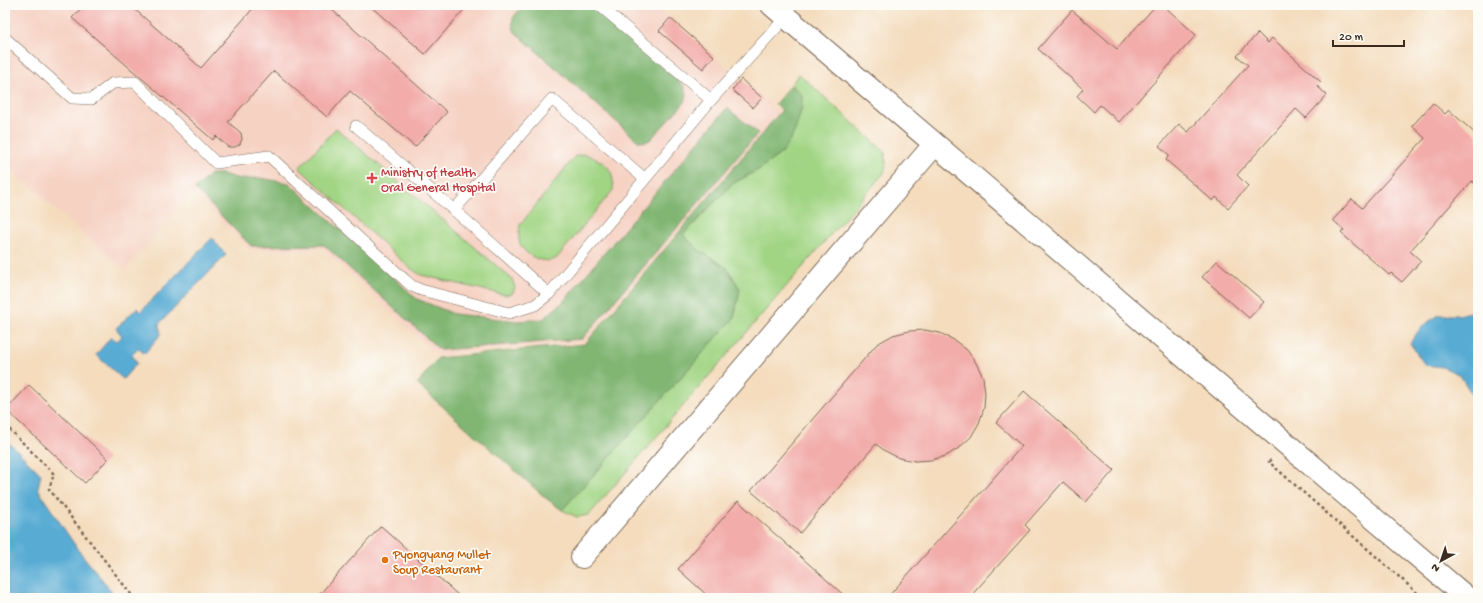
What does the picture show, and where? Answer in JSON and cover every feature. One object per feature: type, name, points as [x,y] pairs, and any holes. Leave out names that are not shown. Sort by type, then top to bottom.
[{"type":"street","points":[[779,11],[1467,598]]},
{"type":"street","points":[[582,557],[935,144]]},
{"type":"lane","points":[[599,5],[711,100]]},
{"type":"lane","points":[[5,38],[72,98],[92,99],[113,83],[135,82],[216,163],[269,156],[405,280],[417,288],[510,313],[535,305],[549,294],[711,100],[779,11]]},
{"type":"lane","points":[[454,210],[552,99],[645,179]]},
{"type":"lane","points":[[356,126],[549,294]]},
{"type":"path","points":[[5,425],[54,474],[49,489],[134,598]]},
{"type":"path","points":[[1286,444],[1269,462],[1423,598]]},
{"type":"shaded area","name":"Ministry of Health Oral General Hospital","points":[[5,5],[655,5],[779,112],[584,342],[437,355],[323,249],[250,250],[192,192],[125,270],[5,165]]},
{"type":"green space","points":[[524,5],[591,5],[683,85],[687,94],[685,102],[651,139],[646,142],[638,141],[515,32],[512,23],[514,17]]},
{"type":"green space","points":[[799,74],[885,152],[886,164],[884,173],[589,515],[577,517],[562,510],[734,318],[740,289],[727,268],[699,250],[683,235],[732,184],[758,170],[783,152],[802,95],[791,85]]},
{"type":"green space","points":[[791,85],[802,95],[802,107],[795,131],[783,152],[758,170],[732,184],[683,235],[699,250],[727,268],[740,289],[734,318],[562,510],[547,499],[417,384],[438,358],[585,344],[782,110],[775,104]]},
{"type":"green space","points":[[727,108],[758,133],[582,339],[440,350],[324,245],[251,246],[195,189],[210,174],[222,174],[240,179],[260,178],[289,183],[417,299],[454,314],[518,321],[543,319],[563,302]]},
{"type":"green space","points":[[336,128],[512,279],[515,287],[513,293],[505,295],[421,275],[410,268],[299,168]]},
{"type":"green space","points":[[585,154],[607,166],[612,176],[613,190],[557,258],[547,261],[531,256],[520,244],[520,225],[575,156]]},
{"type":"water","points":[[212,238],[226,255],[159,324],[161,334],[144,354],[139,348],[132,355],[137,363],[123,379],[96,355],[111,337],[117,341],[122,336],[116,328],[137,308],[140,312]]},
{"type":"water","points":[[1478,310],[1478,397],[1472,395],[1460,375],[1443,367],[1425,365],[1410,343],[1422,326],[1439,315],[1459,315]]},
{"type":"water","points":[[5,439],[41,474],[38,488],[44,499],[79,551],[117,598],[5,598]]},
{"type":"building","points":[[84,5],[130,5],[201,68],[256,5],[335,5],[331,9],[447,112],[415,147],[350,91],[327,117],[274,71],[228,122],[241,133],[242,139],[240,144],[235,147],[228,147],[216,136],[213,140],[72,18]]},
{"type":"building","points":[[369,5],[468,5],[425,54]]},
{"type":"building","points":[[1156,5],[1163,5],[1196,35],[1119,122],[1100,105],[1094,112],[1077,96],[1083,89],[1038,49],[1072,10],[1117,49]]},
{"type":"building","points":[[670,18],[714,56],[703,69],[659,31]]},
{"type":"building","points":[[1258,33],[1268,43],[1272,38],[1321,82],[1317,86],[1327,95],[1306,118],[1296,109],[1237,175],[1248,186],[1228,208],[1216,197],[1213,201],[1166,160],[1169,155],[1159,146],[1179,124],[1188,132],[1248,65],[1237,56]]},
{"type":"building","points":[[741,79],[762,98],[753,108],[732,90]]},
{"type":"building","points":[[1433,103],[1445,114],[1449,110],[1478,136],[1478,186],[1472,181],[1410,251],[1421,261],[1402,282],[1391,273],[1389,275],[1341,233],[1344,230],[1333,220],[1352,199],[1362,208],[1425,138],[1412,126]]},
{"type":"building","points":[[1217,261],[1264,302],[1249,318],[1202,277]]},
{"type":"building","points":[[925,330],[940,333],[954,340],[967,350],[983,377],[985,393],[984,408],[979,423],[971,437],[959,448],[946,456],[931,460],[915,461],[899,458],[885,451],[876,444],[800,533],[751,491],[877,344],[893,335],[909,331]]},
{"type":"building","points":[[29,385],[108,459],[85,483],[6,410]]},
{"type":"building","points":[[1024,391],[1114,470],[1086,502],[1063,482],[1025,525],[1030,530],[969,598],[887,598],[1022,446],[996,423]]},
{"type":"building","points":[[738,501],[847,598],[710,598],[678,569]]},
{"type":"building","name":"Pyongyang Mullet Soup Restaurant","points":[[381,526],[458,595],[455,598],[316,598]]},
{"type":"place","name":"Ministry of Health Oral General Hospital","points":[[372,178]]},
{"type":"place","name":"Pyongyang Mullet Soup Restaurant","points":[[385,560]]}]
